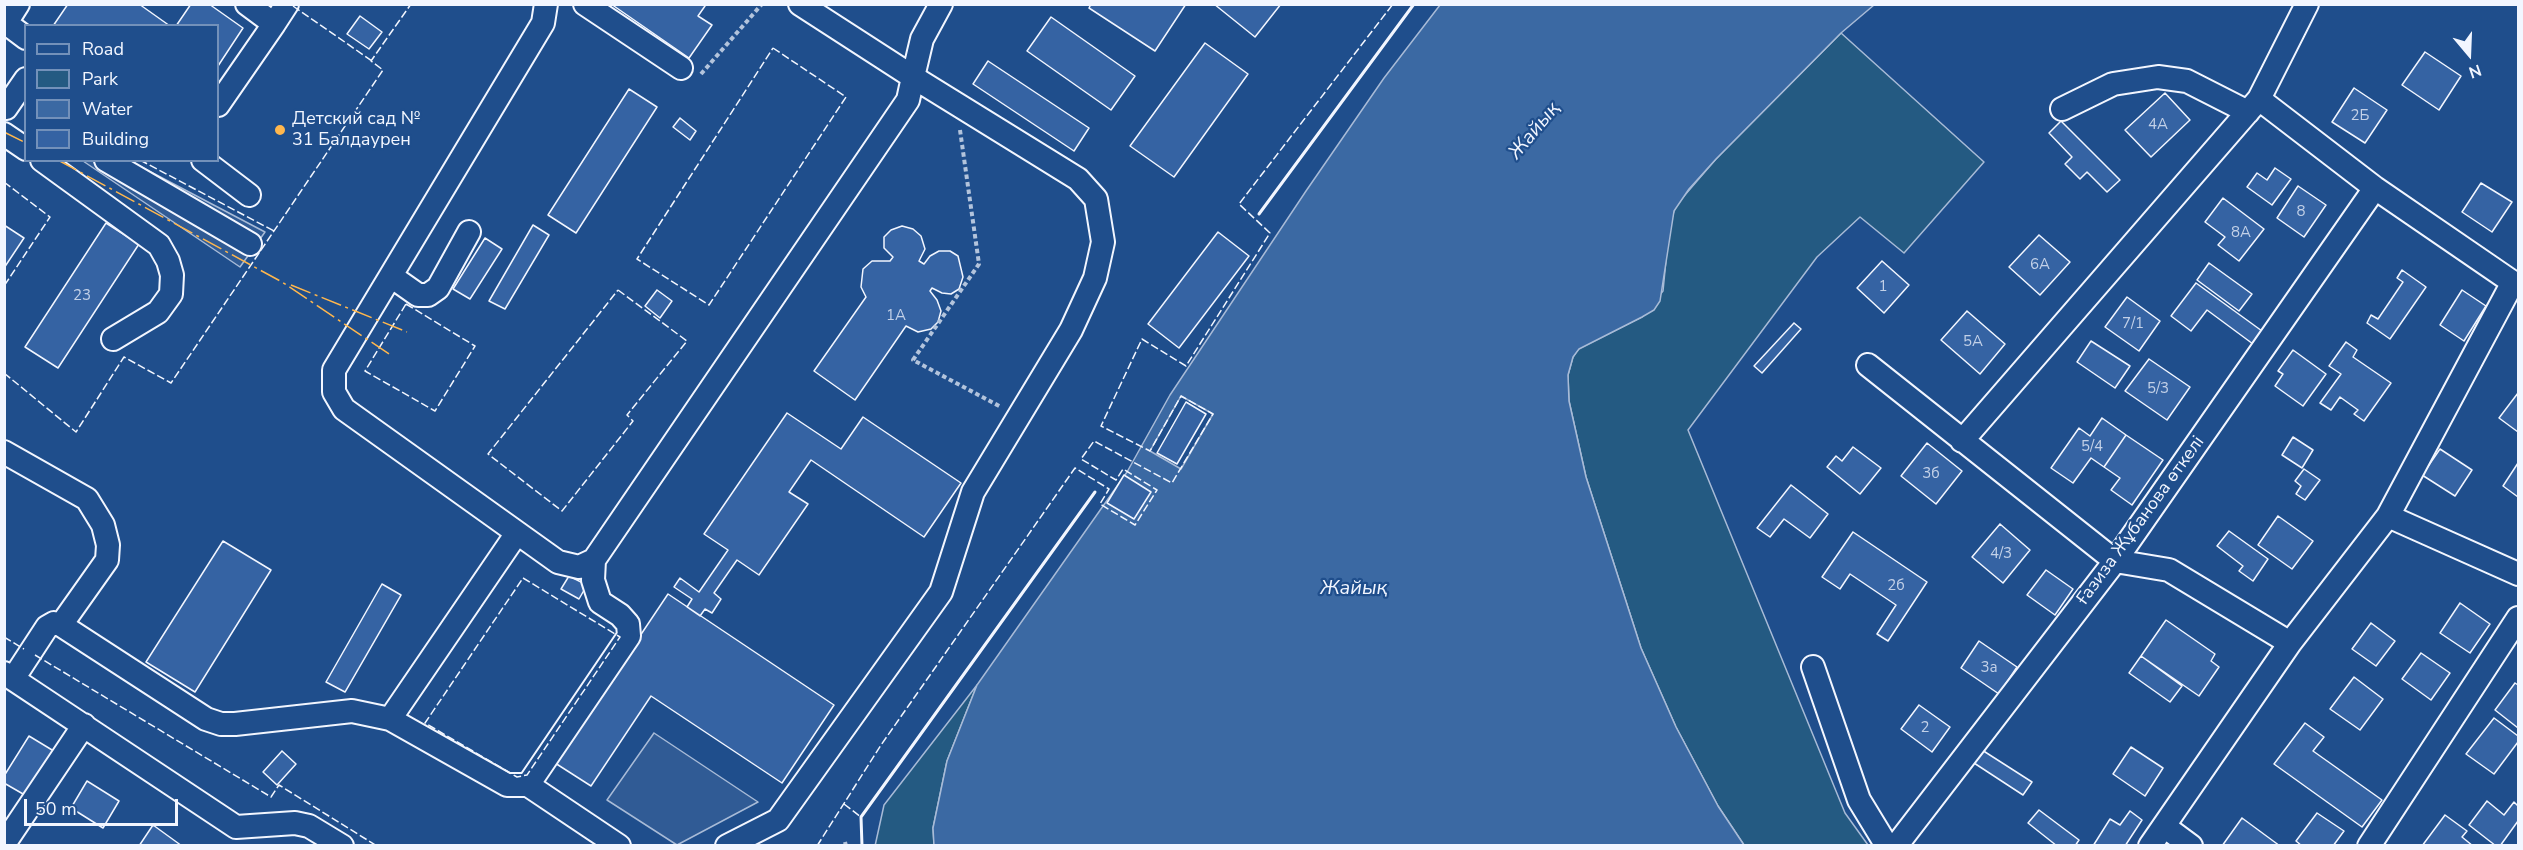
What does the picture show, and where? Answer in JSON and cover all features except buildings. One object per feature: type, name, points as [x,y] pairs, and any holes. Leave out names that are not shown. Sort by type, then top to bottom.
[{"type":"street","points":[[18,4],[6,23],[24,36]]},
{"type":"street","points":[[247,4],[273,24]]},
{"type":"street","points":[[219,104],[287,4]]},
{"type":"street","points":[[546,4],[543,23],[334,370],[334,392],[344,409],[517,533],[558,562],[579,567],[594,560],[908,100],[922,39],[941,4]]},
{"type":"street","points":[[585,4],[681,68]]},
{"type":"street","points":[[727,846],[778,820],[941,592],[973,492],[1071,330],[1095,278],[1103,242],[1096,199],[1078,179],[800,4]]},
{"type":"street","points":[[1962,441],[2254,106],[2307,4]]},
{"type":"street","points":[[2062,109],[2113,84],[2158,77],[2187,81],[2254,106],[2516,284],[2388,516],[2290,643],[2150,846]]},
{"type":"street","points":[[12,110],[24,83]]},
{"type":"street","points":[[4,134],[24,148]]},
{"type":"street","points":[[45,162],[159,245],[172,275],[171,294],[158,312],[113,339]]},
{"type":"street","points":[[206,162],[249,195]]},
{"type":"street","points":[[96,199],[112,164],[250,244]]},
{"type":"street","name":"Ғазиза Жұбанова өткелі","points":[[1896,846],[2115,561],[2375,188]]},
{"type":"street","points":[[391,276],[418,295],[428,295],[438,288],[469,232]]},
{"type":"street","points":[[1868,364],[2115,561],[2169,570],[2290,643]]},
{"type":"street","points":[[4,452],[87,499],[103,525],[108,545],[107,560],[61,625]]},
{"type":"street","points":[[2388,516],[2518,574]]},
{"type":"street","points":[[390,719],[517,533]]},
{"type":"street","points":[[528,785],[629,636],[628,624],[620,615],[600,602],[593,580],[594,560]]},
{"type":"street","points":[[2369,846],[2518,618]]},
{"type":"street","points":[[342,846],[309,826],[295,824],[236,827],[9,676],[47,627],[54,623],[61,625],[206,719],[221,724],[352,711],[390,719],[507,785],[528,785],[619,846]]},
{"type":"street","points":[[1813,667],[1859,800],[1887,846]]},
{"type":"street","points":[[4,844],[84,725]]},
{"type":"street","points":[[259,846],[273,825]]},
{"type":"street","points":[[2164,826],[2191,846]]},
{"type":"path","points":[[681,68],[700,75],[762,4]]},
{"type":"path","points":[[956,102],[980,264],[913,360],[1019,417]]},
{"type":"green space","points":[[1841,33],[1984,162],[1904,253],[1860,217],[1817,257],[1688,430],[1845,813],[1868,845],[1744,845],[1718,806],[1676,727],[1641,648],[1586,477],[1569,401],[1568,375],[1578,349],[1642,317],[1663,291],[1669,229],[1678,203],[1716,159]]},
{"type":"green space","points":[[977,685],[947,761],[933,828],[934,845],[875,846],[884,805]]},
{"type":"shaded area","points":[[84,162],[132,162],[265,232],[240,267]]},
{"type":"shaded area","points":[[654,733],[758,802],[677,845],[607,800]]},
{"type":"water","name":"Жайық","points":[[1440,5],[1874,5],[1841,33],[1689,189],[1674,211],[1660,301],[1654,310],[1579,349],[1573,357],[1568,375],[1569,401],[1586,477],[1641,648],[1676,727],[1718,806],[1744,845],[934,846],[933,828],[947,761],[977,685],[1127,472],[1170,395],[1306,191],[1384,78]]},
{"type":"pier","points":[[1181,396],[1213,414],[1181,469],[1150,451]]},
{"type":"fence","points":[[4,373],[76,432],[124,357],[171,383],[383,70],[371,61],[411,4]]},
{"type":"fence","points":[[817,846],[881,745],[1075,468],[1109,489],[1100,504],[1135,525],[1157,490],[1123,469],[1116,480],[1081,459],[1094,441],[1172,483],[1213,414],[1181,396],[1150,451],[1101,426],[1142,339],[1186,366],[1270,233],[1239,204],[1393,4]]},
{"type":"fence","points":[[293,6],[372,61]]},
{"type":"fence","points":[[773,48],[846,97],[709,305],[637,259],[773,48]]},
{"type":"fence","points":[[144,162],[275,230]]},
{"type":"fence","points":[[4,182],[50,217],[4,286]]},
{"type":"fence","points":[[618,290],[687,341],[627,415],[633,421],[562,511],[488,454],[618,290]]},
{"type":"fence","points":[[406,304],[475,346],[435,411],[365,371],[406,304]]},
{"type":"fence","points":[[523,578],[620,637],[527,775],[517,777],[425,723],[523,578]]},
{"type":"fence","points":[[4,637],[24,649]]},
{"type":"fence","points":[[35,655],[271,797],[279,785],[377,846]]},
{"type":"fence","points":[[844,804],[861,817]]},
{"type":"wall","points":[[1259,214],[1414,4]]},
{"type":"wall","points":[[862,846],[861,817],[1095,492]]},
{"type":"power","points":[[4,132],[24,142]]},
{"type":"power","points":[[62,162],[282,282],[392,356]]},
{"type":"power","points":[[291,285],[407,332]]},
{"type":"place","name":"Детский сад № 31 Балдаурен","points":[[280,130]]}]
